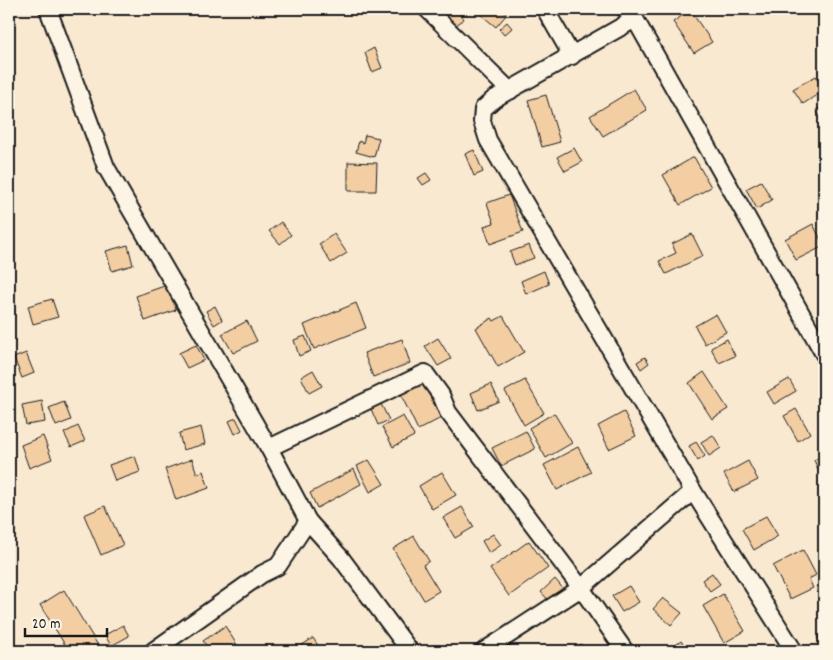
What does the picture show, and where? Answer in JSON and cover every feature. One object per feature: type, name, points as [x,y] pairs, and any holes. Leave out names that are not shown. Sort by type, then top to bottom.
[{"type":"lane","points":[[48,9],[106,167],[269,448],[308,521],[341,558],[410,651]]},
{"type":"lane","points":[[427,9],[510,91]]},
{"type":"lane","points":[[545,9],[572,56]]},
{"type":"lane","points":[[794,651],[693,491],[488,140],[482,122],[483,109],[494,99],[572,56],[630,14],[824,354]]},
{"type":"lane","points":[[269,448],[425,373],[442,395],[448,412],[581,588],[625,651]]},
{"type":"lane","points":[[484,651],[581,588],[693,491]]},
{"type":"lane","points":[[153,651],[262,574],[278,566],[308,521]]},
{"type":"building","points":[[441,9],[461,9],[458,11],[464,19],[455,26]]},
{"type":"building","points":[[474,9],[500,9],[507,14],[496,27]]},
{"type":"building","points":[[690,10],[712,42],[694,53],[673,22]]},
{"type":"building","points":[[507,22],[512,28],[504,35],[499,29]]},
{"type":"building","points":[[374,48],[382,68],[372,72],[365,53]]},
{"type":"building","points":[[816,76],[823,91],[803,104],[793,89]]},
{"type":"building","points":[[634,89],[647,110],[603,136],[590,116]]},
{"type":"building","points":[[546,95],[560,142],[542,147],[528,100]]},
{"type":"building","points":[[824,105],[824,123],[816,110]]},
{"type":"building","points":[[365,135],[379,138],[374,157],[356,152],[359,141],[363,143]]},
{"type":"building","points":[[574,148],[582,162],[565,171],[557,157]]},
{"type":"building","points":[[474,150],[483,172],[474,176],[465,154]]},
{"type":"building","points":[[694,157],[711,187],[680,205],[663,175]]},
{"type":"building","points":[[348,162],[377,163],[376,191],[348,191]]},
{"type":"building","points":[[426,173],[431,180],[423,185],[418,178]]},
{"type":"building","points":[[761,181],[772,200],[757,209],[746,189]]},
{"type":"building","points":[[509,195],[523,232],[490,244],[484,226],[494,223],[487,203]]},
{"type":"building","points":[[281,222],[291,235],[280,244],[269,231]]},
{"type":"building","points":[[813,224],[824,246],[796,260],[785,239]]},
{"type":"building","points":[[334,234],[347,253],[331,263],[319,244]]},
{"type":"building","points":[[692,234],[703,256],[666,274],[659,261],[676,253],[672,244]]},
{"type":"building","points":[[128,245],[133,265],[112,271],[106,251]]},
{"type":"building","points":[[529,245],[534,258],[515,265],[510,252]]},
{"type":"building","points":[[544,271],[549,284],[526,294],[521,281]]},
{"type":"building","points":[[167,285],[176,310],[145,321],[136,296]]},
{"type":"building","points":[[52,299],[58,317],[33,324],[28,306]]},
{"type":"building","points":[[9,300],[15,311],[9,315]]},
{"type":"building","points":[[356,303],[366,328],[314,349],[304,325]]},
{"type":"building","points":[[215,306],[222,320],[214,325],[206,311]]},
{"type":"building","points":[[716,314],[726,332],[705,344],[695,326]]},
{"type":"building","points":[[503,316],[524,352],[498,367],[476,328],[492,318],[494,321]]},
{"type":"building","points":[[247,321],[257,341],[233,353],[222,334]]},
{"type":"building","points":[[305,336],[311,351],[299,356],[294,340]]},
{"type":"building","points":[[438,338],[451,359],[438,366],[425,346]]},
{"type":"building","points":[[402,339],[410,363],[373,377],[364,353]]},
{"type":"building","points":[[727,339],[735,356],[719,363],[711,348]]},
{"type":"building","points":[[196,345],[204,360],[187,368],[179,353]]},
{"type":"building","points":[[26,353],[34,373],[22,378],[14,358]]},
{"type":"building","points":[[645,357],[649,363],[641,369],[637,362]]},
{"type":"building","points":[[313,370],[322,386],[309,393],[301,377]]},
{"type":"building","points":[[704,372],[728,409],[712,419],[689,383]]},
{"type":"building","points":[[789,379],[796,391],[774,404],[767,392]]},
{"type":"building","points":[[525,380],[544,413],[524,425],[505,391]]},
{"type":"building","points":[[423,383],[441,418],[418,430],[401,395]]},
{"type":"building","points":[[491,384],[499,401],[478,410],[471,393]]},
{"type":"building","points":[[42,401],[45,422],[26,425],[22,405]]},
{"type":"building","points":[[64,402],[71,420],[56,426],[49,408]]},
{"type":"building","points":[[381,404],[389,420],[378,425],[371,409]]},
{"type":"building","points":[[796,409],[810,433],[798,441],[784,416]]},
{"type":"building","points":[[624,412],[636,436],[609,449],[598,426]]},
{"type":"building","points":[[554,413],[572,443],[546,458],[529,428]]},
{"type":"building","points":[[403,416],[414,436],[393,447],[382,427]]},
{"type":"building","points":[[236,418],[242,430],[235,434],[229,421]]},
{"type":"building","points":[[78,426],[85,441],[71,447],[64,433]]},
{"type":"building","points":[[201,427],[205,444],[183,450],[179,433]]},
{"type":"building","points":[[526,431],[535,449],[501,466],[492,448]]},
{"type":"building","points":[[713,435],[721,448],[709,456],[701,442]]},
{"type":"building","points":[[43,436],[52,459],[29,468],[21,445]]},
{"type":"building","points":[[696,442],[705,456],[698,461],[689,446]]},
{"type":"building","points":[[578,447],[591,472],[557,490],[544,465]]},
{"type":"building","points":[[824,455],[824,483],[814,460]]},
{"type":"building","points":[[135,456],[140,472],[115,481],[109,465]]},
{"type":"building","points":[[192,459],[197,474],[203,471],[209,488],[176,500],[165,469]]},
{"type":"building","points":[[369,460],[384,484],[370,492],[357,466]]},
{"type":"building","points":[[748,461],[758,480],[734,492],[724,474]]},
{"type":"building","points":[[354,469],[361,484],[317,508],[310,493]]},
{"type":"building","points":[[442,472],[456,495],[432,509],[419,486]]},
{"type":"building","points":[[105,506],[123,545],[101,555],[84,515]]},
{"type":"building","points":[[462,507],[474,527],[455,538],[443,518]]},
{"type":"building","points":[[766,516],[778,536],[754,550],[742,529]]},
{"type":"building","points":[[493,534],[501,545],[489,553],[482,541]]},
{"type":"building","points":[[414,536],[429,561],[423,565],[439,591],[424,600],[393,549]]},
{"type":"building","points":[[529,541],[548,568],[509,596],[490,569]]},
{"type":"building","points":[[803,550],[816,575],[809,579],[813,588],[790,599],[773,566]]},
{"type":"building","points":[[712,573],[720,584],[710,591],[702,580]]},
{"type":"building","points":[[555,579],[565,591],[551,603],[541,592]]},
{"type":"building","points":[[629,586],[639,602],[622,612],[612,596]]},
{"type":"building","points":[[64,590],[99,647],[93,651],[69,651],[40,605]]},
{"type":"building","points":[[723,594],[745,631],[724,643],[703,606]]},
{"type":"building","points":[[663,598],[682,613],[671,625],[653,609]]},
{"type":"building","points":[[123,625],[129,636],[111,646],[105,635]]},
{"type":"building","points":[[225,626],[237,645],[227,651],[210,651],[203,641]]},
{"type":"building","points":[[824,632],[824,648],[817,637]]},
{"type":"building","points":[[313,638],[322,651],[293,651]]},
{"type":"building","points":[[681,641],[689,651],[668,651]]},
{"type":"building","points":[[581,644],[586,651],[572,651]]}]
